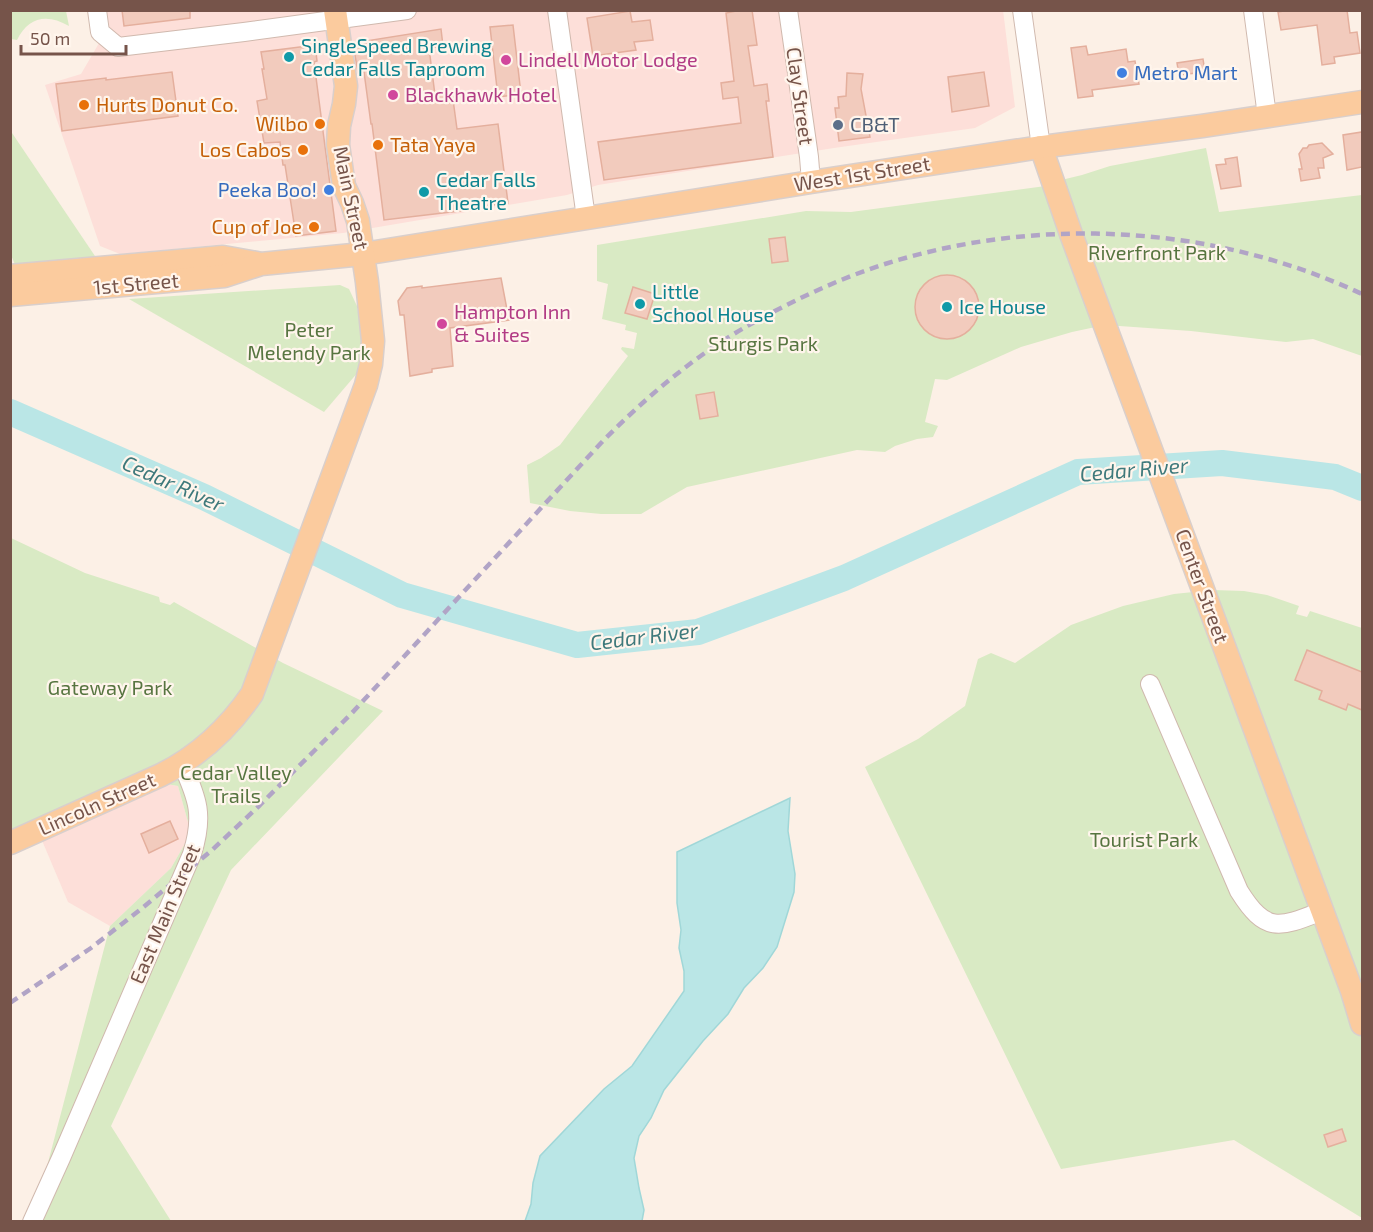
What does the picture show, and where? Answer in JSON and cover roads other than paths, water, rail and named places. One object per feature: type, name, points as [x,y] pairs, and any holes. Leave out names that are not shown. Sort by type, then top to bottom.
[{"type":"main road","name":"Main Street","points":[[182,764],[226,727],[252,694],[366,385],[371,364],[373,341],[363,254],[358,221],[344,186],[338,145],[346,86],[336,15]]},
{"type":"main road","name":"West 1st Street","points":[[363,254],[1041,147],[1362,102]]},
{"type":"main road","name":"Center Street","points":[[1041,147],[1071,234],[1352,991],[1362,1024]]},
{"type":"main road","name":"1st Street","points":[[10,295],[223,257],[261,264],[363,254]]},
{"type":"main road","name":"1st Street","points":[[10,276],[107,277]]},
{"type":"main road","name":"Lincoln Street","points":[[10,843],[161,776],[182,764]]},
{"type":"street","points":[[97,10],[100,32],[118,47],[336,15],[407,10]]},
{"type":"street","points":[[557,10],[586,219]]},
{"type":"street","name":"Clay Street","points":[[788,10],[811,182]]},
{"type":"street","points":[[1022,10],[1041,147]]},
{"type":"street","points":[[1253,10],[1268,116]]},
{"type":"street","points":[[1150,684],[1239,891],[1250,909],[1265,921],[1279,924],[1322,912]]},
{"type":"street","name":"East Main Street","points":[[32,1221],[198,836],[198,805],[194,789],[182,764]]},
{"type":"water","points":[[790,798],[788,831],[795,874],[794,892],[777,947],[763,968],[744,988],[728,1014],[664,1090],[651,1118],[639,1136],[634,1158],[644,1210],[642,1221],[525,1221],[531,1204],[533,1183],[540,1156],[604,1089],[632,1066],[684,991],[684,971],[679,948],[681,930],[677,903],[677,852]]},
{"type":"waterway","name":"Cedar River","points":[[10,412],[204,497],[402,595],[577,645],[698,632],[844,578],[1078,472],[1222,463],[1335,477],[1362,488]]},
{"type":"railway","points":[[10,1003],[91,948],[211,851],[351,714],[618,426],[690,364],[765,316],[833,284],[885,264],[944,248],[1004,238],[1065,234],[1126,235],[1187,241],[1247,253],[1306,271],[1362,294]]},
{"type":"place","name":"SingleSpeed Brewing Cedar Falls Taproom","points":[[289,57]]},
{"type":"place","name":"Lindell Motor Lodge","points":[[506,60]]},
{"type":"place","name":"Metro Mart","points":[[1122,73]]},
{"type":"place","name":"Blackhawk Hotel","points":[[393,95]]},
{"type":"place","name":"Hurts Donut Co.","points":[[84,105]]},
{"type":"place","name":"Wilbo","points":[[320,124]]},
{"type":"place","name":"CB&T","points":[[838,125]]},
{"type":"place","name":"Tata Yaya","points":[[378,145]]},
{"type":"place","name":"Los Cabos","points":[[303,150]]},
{"type":"place","name":"Peeka Boo!","points":[[329,190]]},
{"type":"place","name":"Cedar Falls Theatre","points":[[424,192]]},
{"type":"place","name":"Cup of Joe","points":[[314,227]]},
{"type":"place","name":"Little School House","points":[[640,304]]},
{"type":"place","name":"Ice House","points":[[947,307]]},
{"type":"place","name":"Hampton Inn & Suites","points":[[442,324]]},
{"type":"park label","name":"Riverfront Park","points":[[1157,253]]},
{"type":"park label","name":"Peter Melendy Park","points":[[309,342]]},
{"type":"park label","name":"Sturgis Park","points":[[763,344]]},
{"type":"park label","name":"Gateway Park","points":[[110,688]]},
{"type":"park label","name":"Cedar Valley Trails","points":[[236,784]]},
{"type":"park label","name":"Tourist Park","points":[[1144,840]]}]
